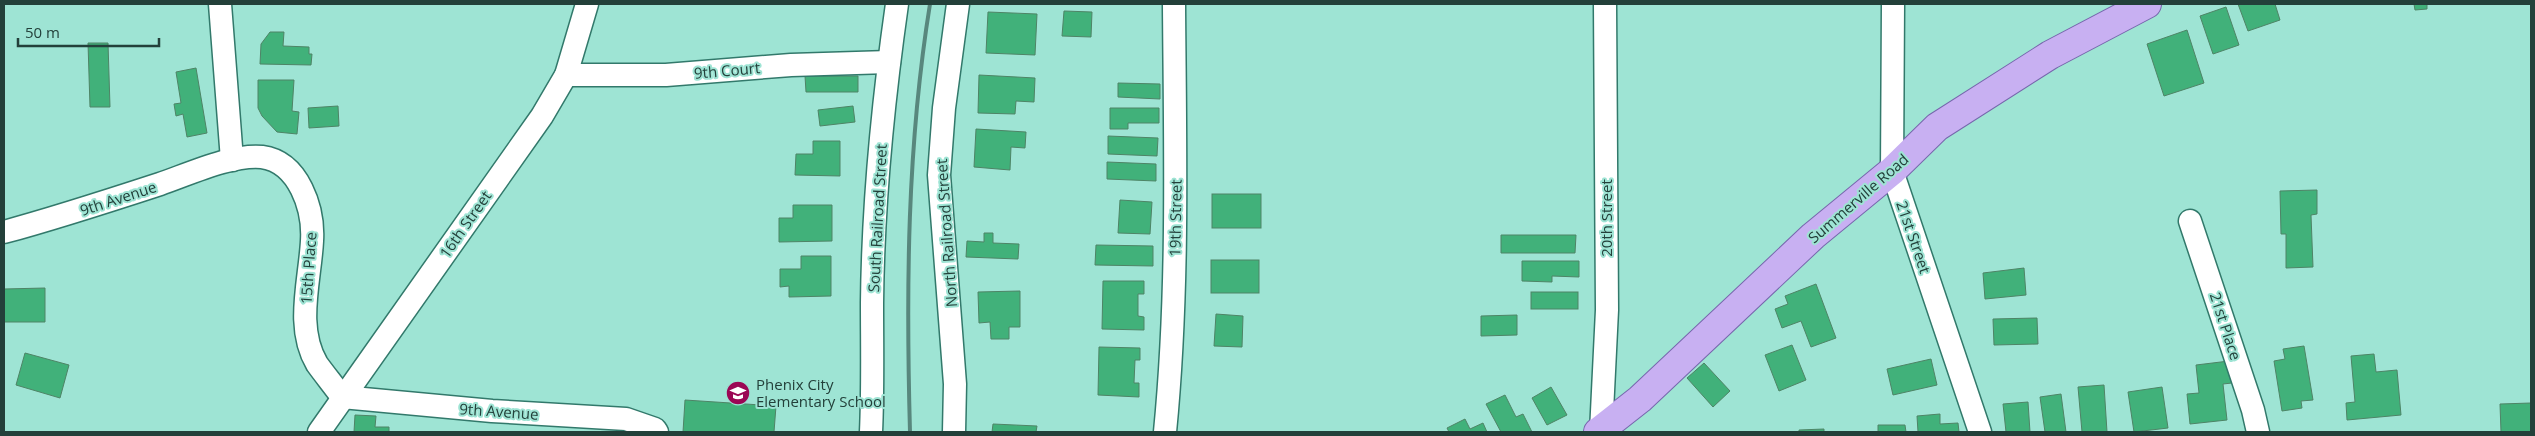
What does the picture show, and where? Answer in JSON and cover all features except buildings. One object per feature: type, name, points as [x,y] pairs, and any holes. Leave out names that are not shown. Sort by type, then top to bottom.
[{"type":"main road","name":"Summerville Road","points":[[1600,431],[1640,399],[1813,236],[1892,170],[1937,127],[2050,55],[2147,4]]},
{"type":"street","points":[[220,4],[232,160]]},
{"type":"street","name":"16th Street","points":[[319,432],[504,170],[566,75],[587,4]]},
{"type":"street","name":"South Railroad Street","points":[[872,432],[872,302],[879,172],[896,4]]},
{"type":"street","name":"North Railroad Street","points":[[954,432],[954,365],[939,175],[944,108],[958,4]]},
{"type":"street","name":"19th Street","points":[[1165,432],[1172,331],[1176,199],[1174,4]]},
{"type":"street","name":"20th Street","points":[[1600,431],[1607,310],[1604,4]]},
{"type":"street","name":"21st Street","points":[[1893,4],[1892,170],[1980,432]]},
{"type":"street","name":"9th Court","points":[[566,75],[666,75],[791,65],[889,62]]},
{"type":"street","name":"15th Place","points":[[232,160],[263,157],[286,167],[302,187],[309,209],[312,238],[305,319],[308,342],[317,363],[342,397]]},
{"type":"street","name":"9th Avenue","points":[[4,232],[94,206],[232,160]]},
{"type":"street","name":"21st Place","points":[[2190,222],[2247,392],[2258,432]]},
{"type":"street","name":"9th Avenue","points":[[342,397],[492,411],[626,419],[656,430]]},
{"type":"railway","points":[[910,432],[908,325],[910,218],[922,57],[930,4]]},
{"type":"place","name":"Phenix City Elementary School","points":[[738,393]]}]
